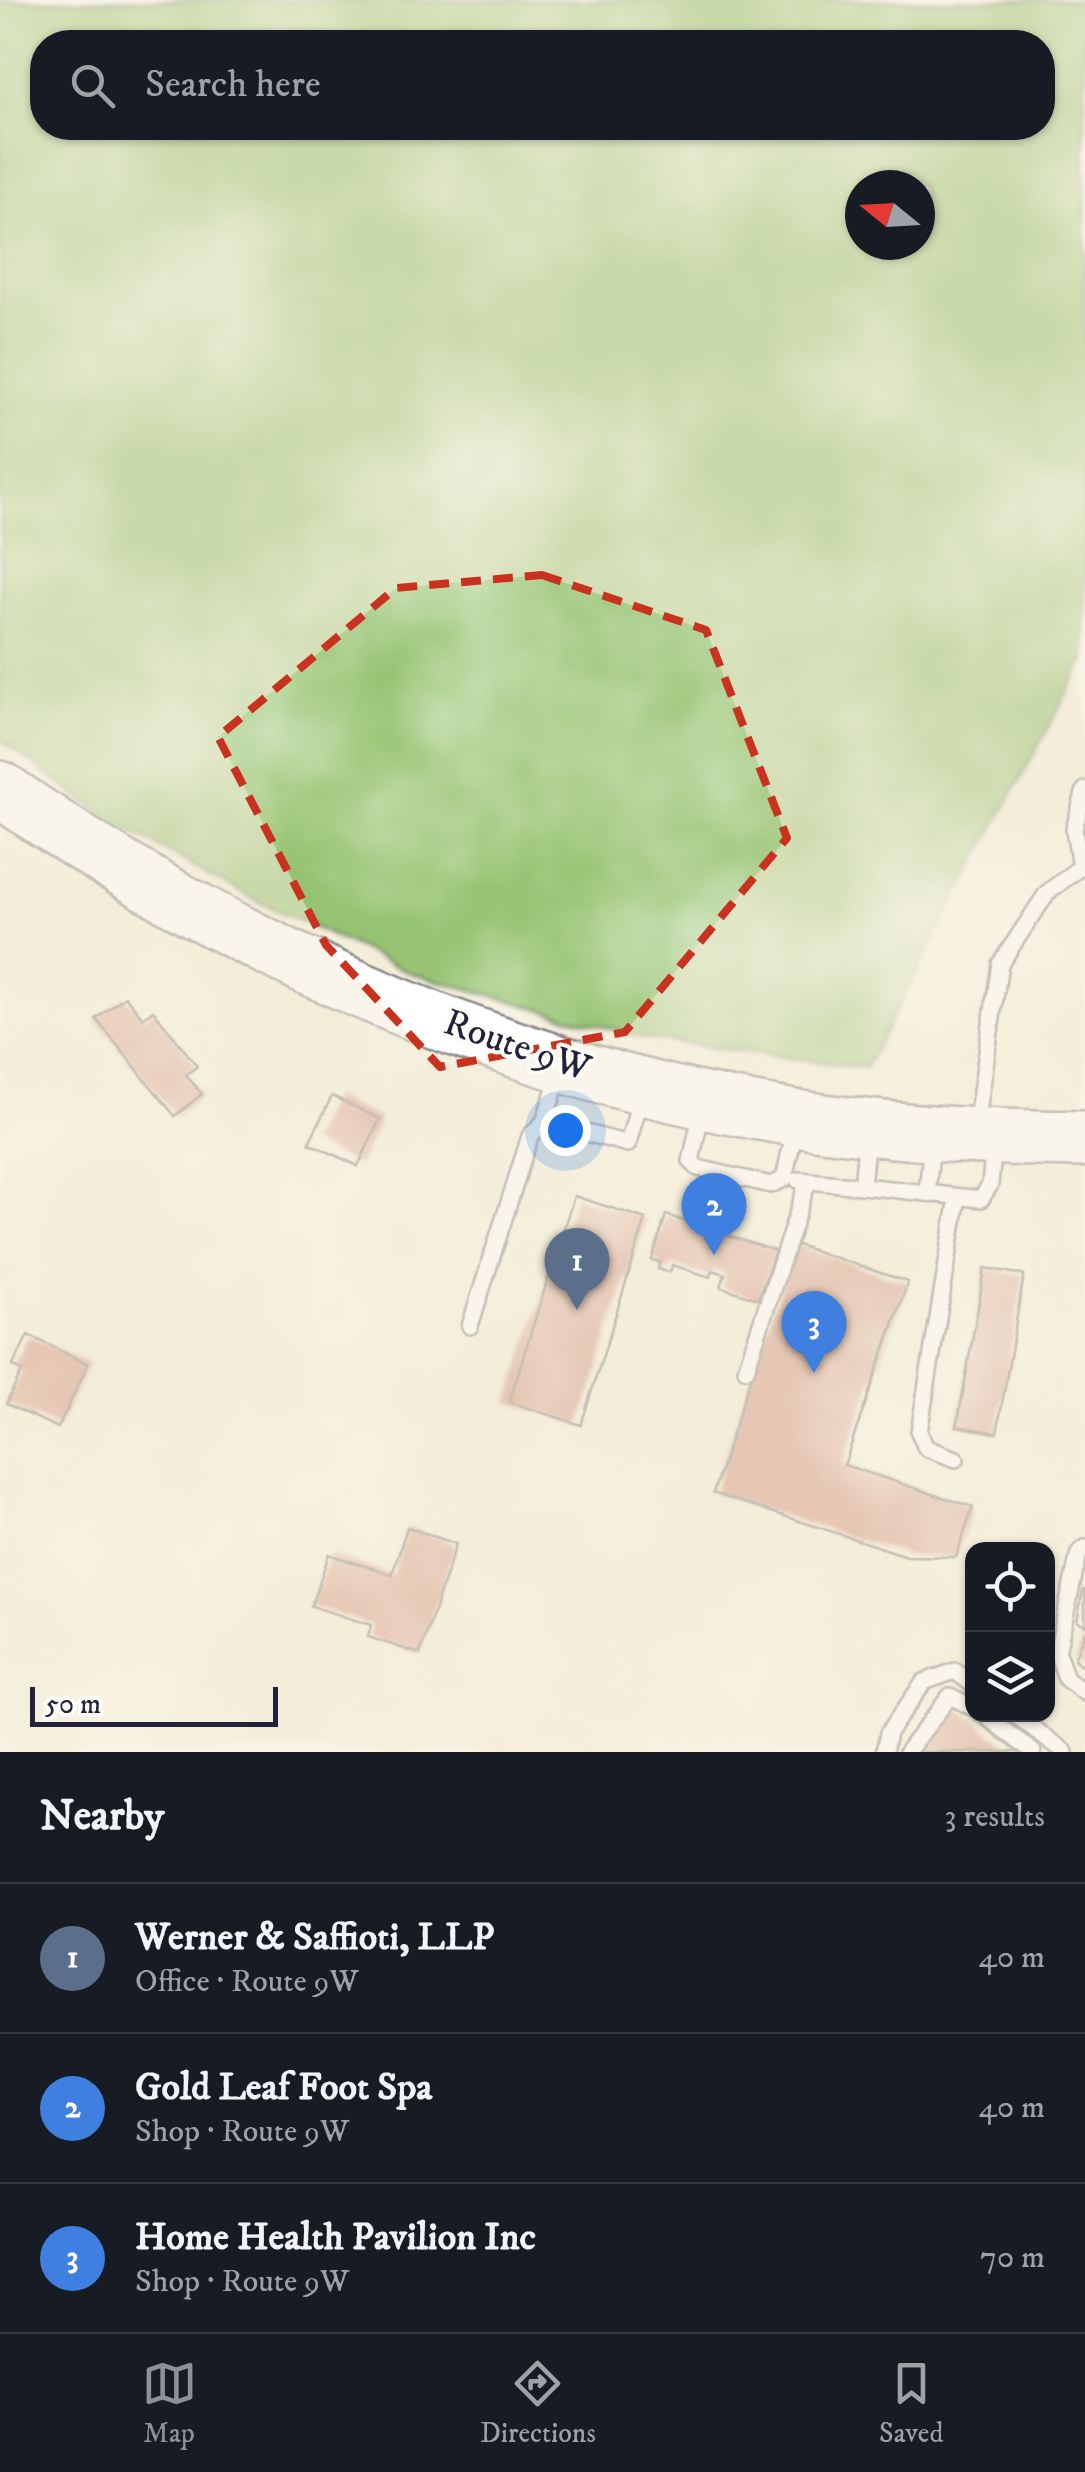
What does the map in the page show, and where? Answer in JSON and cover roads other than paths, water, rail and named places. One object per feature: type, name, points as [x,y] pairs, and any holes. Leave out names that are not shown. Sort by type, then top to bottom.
[{"type":"highway","name":"Route 9W","points":[[0,790],[130,872],[248,936],[363,989],[562,1064],[704,1102],[798,1118],[868,1128],[1085,1139]]},
{"type":"lane","points":[[926,1193],[968,1134],[1000,964],[1047,893],[1082,868],[1074,828],[1085,790]]},
{"type":"lane","points":[[470,1326],[530,1136],[544,1122],[562,1064]]},
{"type":"lane","points":[[544,1122],[628,1144],[644,1086]]},
{"type":"lane","points":[[704,1102],[691,1161],[698,1168],[771,1185],[784,1179],[980,1199],[990,1184],[968,1134]]},
{"type":"lane","points":[[784,1179],[798,1118]]},
{"type":"lane","points":[[862,1186],[868,1128]]},
{"type":"lane","points":[[746,1369],[808,1181]]},
{"type":"lane","points":[[956,1459],[926,1448],[919,1432],[958,1196]]},
{"type":"lane","points":[[1085,1548],[1078,1553],[1057,1652],[1066,1679],[1085,1693]]},
{"type":"lane","points":[[884,1752],[888,1733],[924,1682],[955,1671],[965,1679]]},
{"type":"lane","points":[[907,1752],[950,1696],[965,1704]]},
{"type":"lane","points":[[994,1722],[1033,1752]]},
{"type":"lane","points":[[1025,1722],[1065,1752]]},
{"type":"place","name":"Gold Leaf Foot Spa","points":[[714,1255]]},
{"type":"place","name":"Werner & Saffioti, LLP","points":[[577,1310]]},
{"type":"place","name":"Home Health Pavilion Inc","points":[[814,1373]]}]
